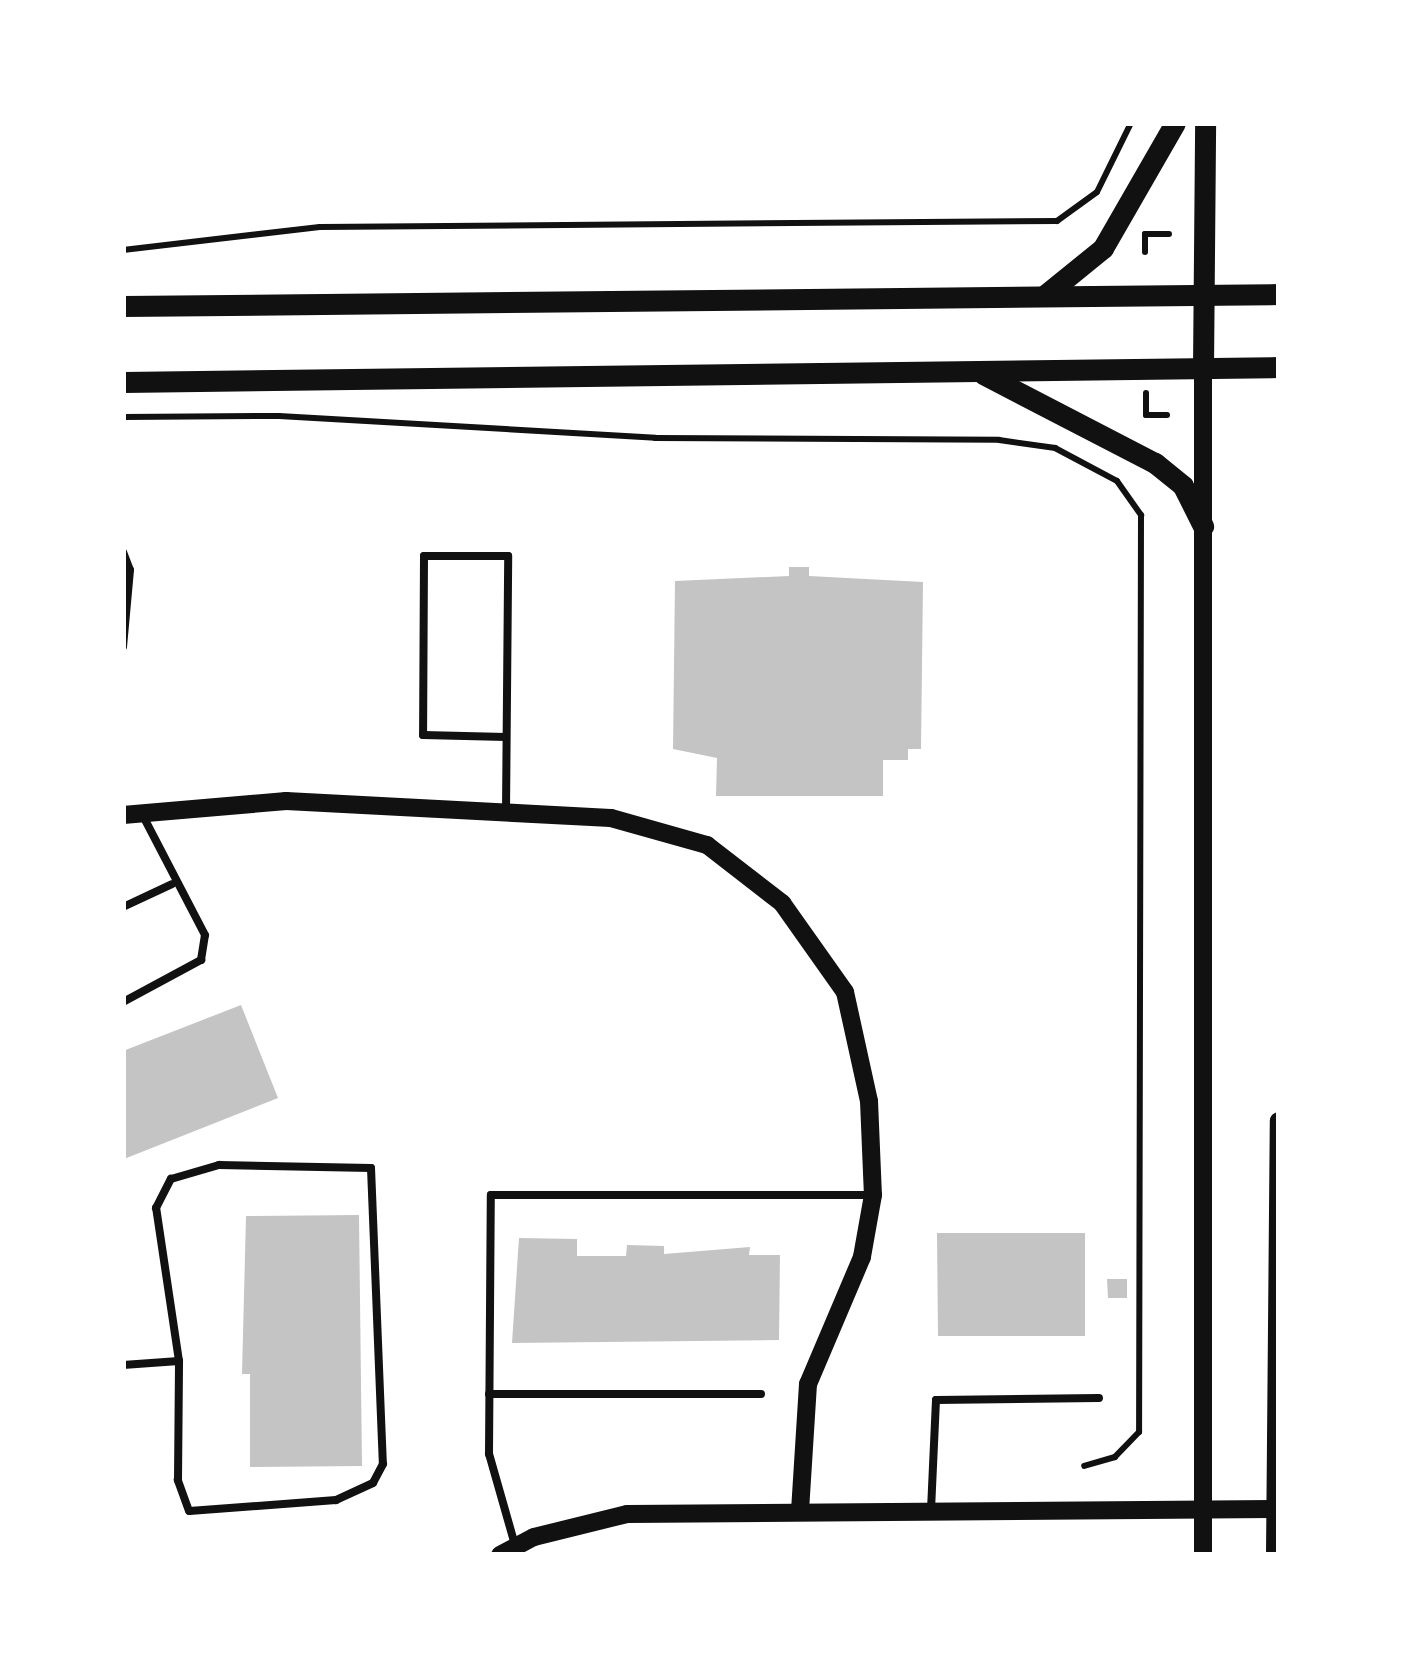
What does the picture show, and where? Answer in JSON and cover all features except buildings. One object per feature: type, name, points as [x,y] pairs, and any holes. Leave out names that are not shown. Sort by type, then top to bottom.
[{"type":"main road","points":[[1044,297],[1102,248],[1174,123]]},
{"type":"main road","points":[[1203,368],[1204,123]]},
{"type":"main road","points":[[123,306],[1279,294]]},
{"type":"main road","points":[[123,382],[1279,367]]},
{"type":"main road","points":[[978,370],[1155,463],[1183,486],[1203,526]]},
{"type":"street","points":[[1203,368],[1203,1555]]},
{"type":"street","points":[[131,812],[286,801],[611,818],[707,845],[782,903],[845,992],[868,1101],[874,1195],[862,1257],[808,1384],[800,1513]]},
{"type":"street","points":[[1275,1555],[1279,1121]]},
{"type":"street","points":[[508,1551],[626,1514],[1276,1509]]},
{"type":"lane","points":[[123,552],[130,570],[123,646]]},
{"type":"lane","points":[[506,737],[423,735],[424,556],[508,556],[506,812]]},
{"type":"lane","points":[[123,1002],[201,960],[205,935],[131,812]]},
{"type":"lane","points":[[123,907],[172,884]]},
{"type":"lane","points":[[219,1165],[371,1168],[382,1464],[374,1483],[336,1500],[189,1511],[178,1480],[179,1361],[156,1208],[171,1179],[219,1165]]},
{"type":"lane","points":[[508,1551],[496,1502],[489,1394],[490,1195],[874,1195]]},
{"type":"lane","points":[[123,1365],[179,1361]]},
{"type":"lane","points":[[489,1394],[761,1394]]},
{"type":"lane","points":[[932,1511],[936,1400],[1099,1398]]},
{"type":"path","points":[[123,250],[320,227],[1057,221],[1097,192],[1131,123]]},
{"type":"path","points":[[1145,252],[1145,234],[1168,234]]},
{"type":"path","points":[[1146,392],[1146,416],[1167,416]]},
{"type":"path","points":[[123,417],[279,416],[655,438],[999,440],[1055,448],[1117,482],[1141,515],[1139,1432],[1115,1456],[1084,1466]]}]
